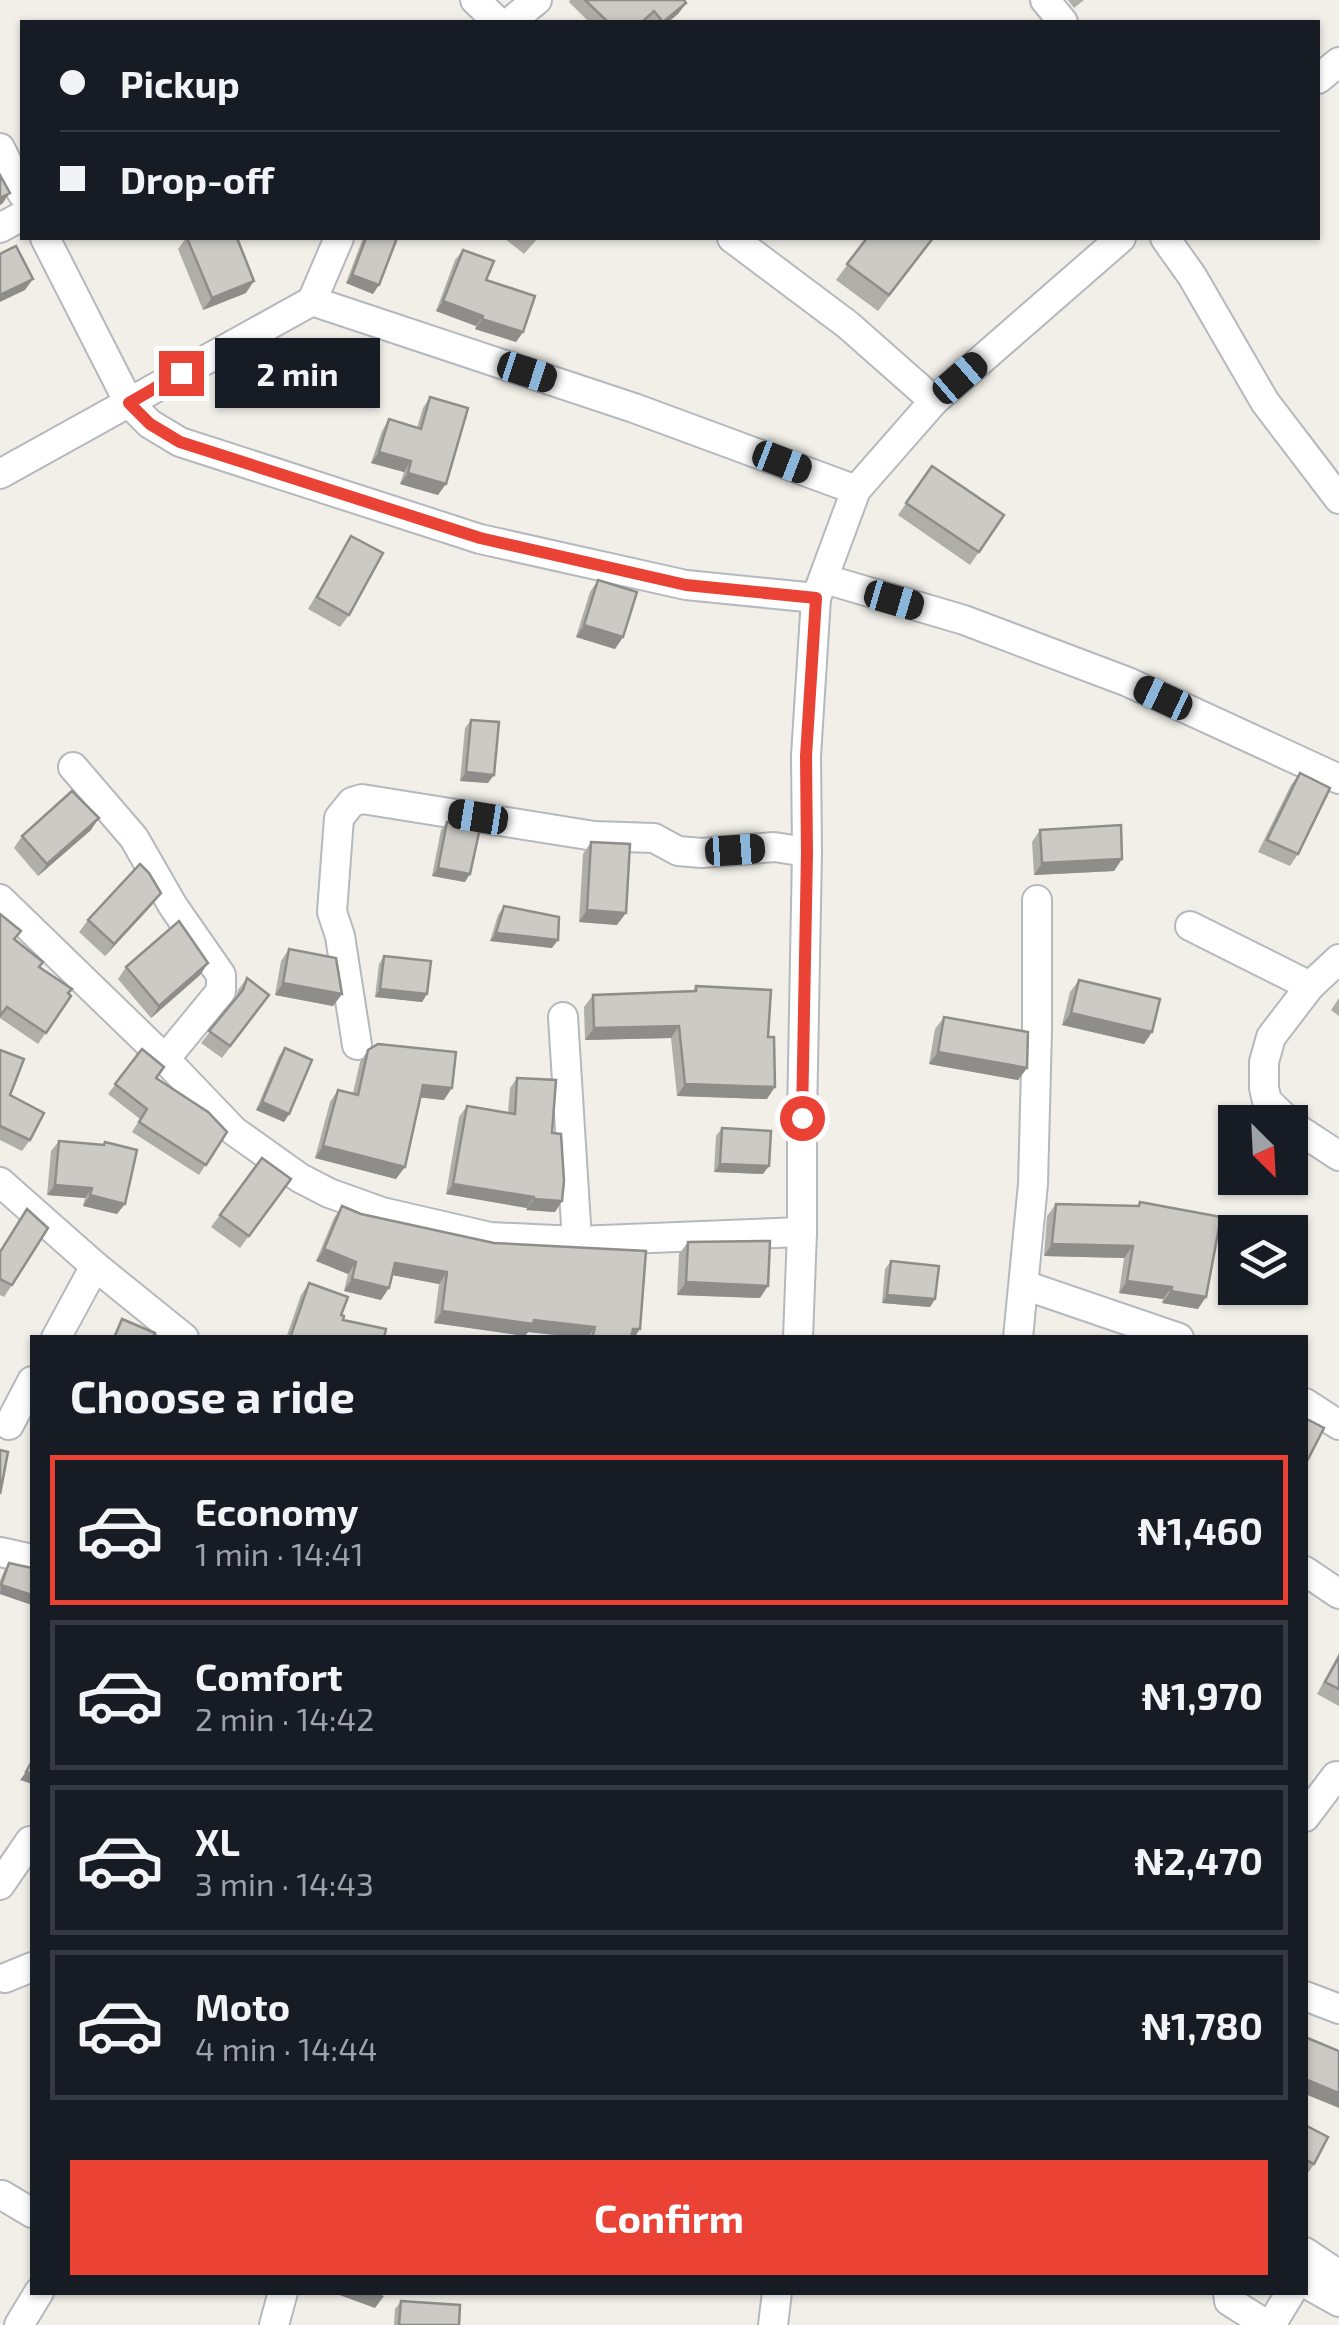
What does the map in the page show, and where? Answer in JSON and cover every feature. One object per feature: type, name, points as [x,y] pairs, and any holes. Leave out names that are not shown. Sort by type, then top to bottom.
[{"type":"street","points":[[475,0],[496,20]]},
{"type":"street","points":[[513,20],[538,0]]},
{"type":"street","points":[[1045,0],[1062,20]]},
{"type":"street","points":[[0,148],[20,189]]},
{"type":"street","points":[[46,240],[129,403],[150,424],[180,442],[480,538],[686,585],[820,589],[964,620],[1128,682],[1339,779]]},
{"type":"street","points":[[0,474],[312,300],[338,240]]},
{"type":"street","points":[[735,240],[848,324],[934,401]]},
{"type":"street","points":[[798,1335],[806,756],[820,589],[856,490],[934,401],[1119,240]]},
{"type":"street","points":[[1167,240],[1266,402],[1339,499]]},
{"type":"street","points":[[312,300],[634,408],[856,490]]},
{"type":"street","points":[[73,767],[134,838],[173,906],[221,975],[222,991],[165,1059]]},
{"type":"street","points":[[358,1045],[340,936],[332,912],[340,818],[352,802],[362,798],[594,836],[654,838],[678,851],[774,848],[807,852]]},
{"type":"street","points":[[0,899],[234,1130],[300,1178],[328,1193],[382,1212],[490,1237],[577,1241],[802,1232]]},
{"type":"street","points":[[1018,1335],[1033,1165],[1038,900]]},
{"type":"street","points":[[1190,926],[1310,986]]},
{"type":"street","points":[[1271,1105],[1264,1088],[1264,1062],[1272,1037],[1310,986],[1339,959]]},
{"type":"street","points":[[563,1017],[577,1241]]},
{"type":"street","points":[[1308,1136],[1339,1156]]},
{"type":"street","points":[[0,1182],[180,1335]]},
{"type":"street","points":[[58,1335],[95,1266]]},
{"type":"street","points":[[1024,1285],[1170,1335]]},
{"type":"street","points":[[9,1425],[30,1386]]},
{"type":"street","points":[[1308,1405],[1339,1425]]},
{"type":"street","points":[[0,1552],[30,1559]]},
{"type":"street","points":[[1308,1573],[1339,1594]]},
{"type":"street","points":[[1308,1813],[1336,1776]]},
{"type":"street","points":[[0,1885],[30,1841]]},
{"type":"street","points":[[2,1981],[30,1968]]},
{"type":"street","points":[[1308,1997],[1339,2008]]},
{"type":"street","points":[[2,2195],[30,2212]]},
{"type":"street","points":[[1308,2254],[1339,2274]]},
{"type":"street","points":[[1308,2285],[1339,2302]]},
{"type":"street","points":[[19,2325],[37,2295]]},
{"type":"street","points":[[274,2325],[283,2295]]},
{"type":"street","points":[[772,2325],[777,2295]]},
{"type":"street","points":[[1228,2295],[1229,2301],[1270,2325],[1289,2295]]},
{"type":"building","points":[[585,0],[686,3],[665,20],[654,11],[644,20],[606,20]]},
{"type":"building","points":[[0,175],[10,193],[0,198]]},
{"type":"building","points":[[188,240],[238,240],[254,281],[212,298]]},
{"type":"building","points":[[365,240],[396,240],[379,285],[352,275]]},
{"type":"building","points":[[865,240],[931,240],[889,295],[847,264]]},
{"type":"building","points":[[16,246],[33,279],[0,295],[0,254]]},
{"type":"building","points":[[463,250],[494,261],[486,280],[535,296],[523,332],[443,301]]},
{"type":"building","points":[[430,397],[468,408],[446,484],[408,473],[411,461],[379,452],[389,419],[421,429]]},
{"type":"building","points":[[932,466],[1004,515],[979,552],[906,503]]},
{"type":"building","points":[[351,536],[383,553],[349,615],[317,597]]},
{"type":"building","points":[[598,580],[637,592],[623,637],[584,625]]},
{"type":"building","points":[[471,720],[499,722],[494,775],[466,772]]},
{"type":"building","points":[[1300,773],[1330,788],[1298,854],[1267,840]]},
{"type":"building","points":[[72,791],[99,818],[47,864],[22,836]]},
{"type":"building","points":[[447,822],[480,828],[470,874],[438,868]]},
{"type":"building","points":[[1121,825],[1122,859],[1042,863],[1040,830]]},
{"type":"building","points":[[591,842],[630,844],[626,913],[587,910]]},
{"type":"building","points":[[140,864],[161,893],[114,944],[88,920]]},
{"type":"building","points":[[504,906],[559,917],[558,940],[496,933]]},
{"type":"building","points":[[0,914],[21,931],[14,939],[43,962],[39,967],[72,989],[46,1033],[7,1007],[0,1016]]},
{"type":"building","points":[[179,921],[208,963],[159,1006],[126,967]]},
{"type":"building","points":[[289,949],[336,958],[342,994],[283,983]]},
{"type":"building","points":[[384,956],[431,961],[427,994],[380,989]]},
{"type":"building","points":[[247,978],[269,995],[230,1046],[209,1031],[243,990]]},
{"type":"building","points":[[1079,980],[1160,999],[1152,1032],[1071,1013]]},
{"type":"building","points":[[696,986],[771,990],[768,1037],[774,1037],[775,1087],[685,1084],[679,1026],[594,1028],[593,995],[696,991]]},
{"type":"building","points":[[944,1017],[1028,1032],[1027,1068],[938,1052]]},
{"type":"building","points":[[378,1044],[456,1052],[452,1088],[423,1085],[405,1167],[323,1146],[338,1090],[358,1095],[368,1050]]},
{"type":"building","points":[[285,1048],[312,1060],[289,1114],[262,1102]]},
{"type":"building","points":[[142,1049],[164,1067],[156,1078],[208,1112],[227,1132],[206,1165],[139,1122],[147,1109],[115,1084]]},
{"type":"building","points":[[0,1050],[24,1059],[10,1095],[44,1113],[30,1140],[0,1126]]},
{"type":"building","points":[[517,1078],[556,1080],[552,1133],[561,1134],[562,1201],[453,1184],[467,1106],[515,1114]]},
{"type":"building","points":[[722,1128],[771,1131],[769,1166],[720,1164]]},
{"type":"building","points":[[59,1141],[104,1145],[105,1142],[137,1150],[125,1204],[90,1195],[92,1188],[55,1185]]},
{"type":"building","points":[[262,1158],[291,1179],[249,1236],[220,1215]]},
{"type":"building","points":[[1140,1202],[1218,1216],[1206,1297],[1171,1291],[1172,1287],[1127,1281],[1133,1246],[1052,1244],[1056,1204],[1139,1206]]},
{"type":"building","points":[[342,1206],[361,1214],[494,1243],[646,1251],[640,1329],[633,1329],[632,1335],[593,1335],[595,1327],[534,1320],[533,1324],[442,1311],[447,1272],[395,1263],[389,1288],[352,1279],[356,1262],[324,1249]]},
{"type":"building","points":[[27,1209],[48,1228],[12,1285],[0,1279],[0,1252]]},
{"type":"building","points":[[770,1241],[768,1286],[686,1282],[688,1242]]},
{"type":"building","points":[[891,1261],[939,1266],[935,1299],[887,1295]]},
{"type":"building","points":[[309,1283],[348,1297],[341,1315],[343,1320],[386,1329],[385,1335],[291,1335]]},
{"type":"building","points":[[122,1319],[155,1333],[154,1335],[115,1335]]},
{"type":"building","points":[[1308,1420],[1324,1428],[1308,1459]]},
{"type":"building","points":[[0,1450],[8,1452],[0,1494]]},
{"type":"building","points":[[9,1563],[30,1568],[30,1594],[1,1585]]},
{"type":"building","points":[[1339,1657],[1339,1689],[1325,1682]]},
{"type":"building","points":[[1308,2038],[1339,2051],[1339,2093],[1308,2080]]},
{"type":"building","points":[[1308,2127],[1328,2137],[1314,2164],[1308,2161]]},
{"type":"building","points":[[401,2301],[460,2305],[459,2325],[399,2325]]},
{"type":"route","points":[[181,373],[129,403],[150,424],[180,442],[480,538],[686,585],[816,598],[806,756],[802,1118]]}]
